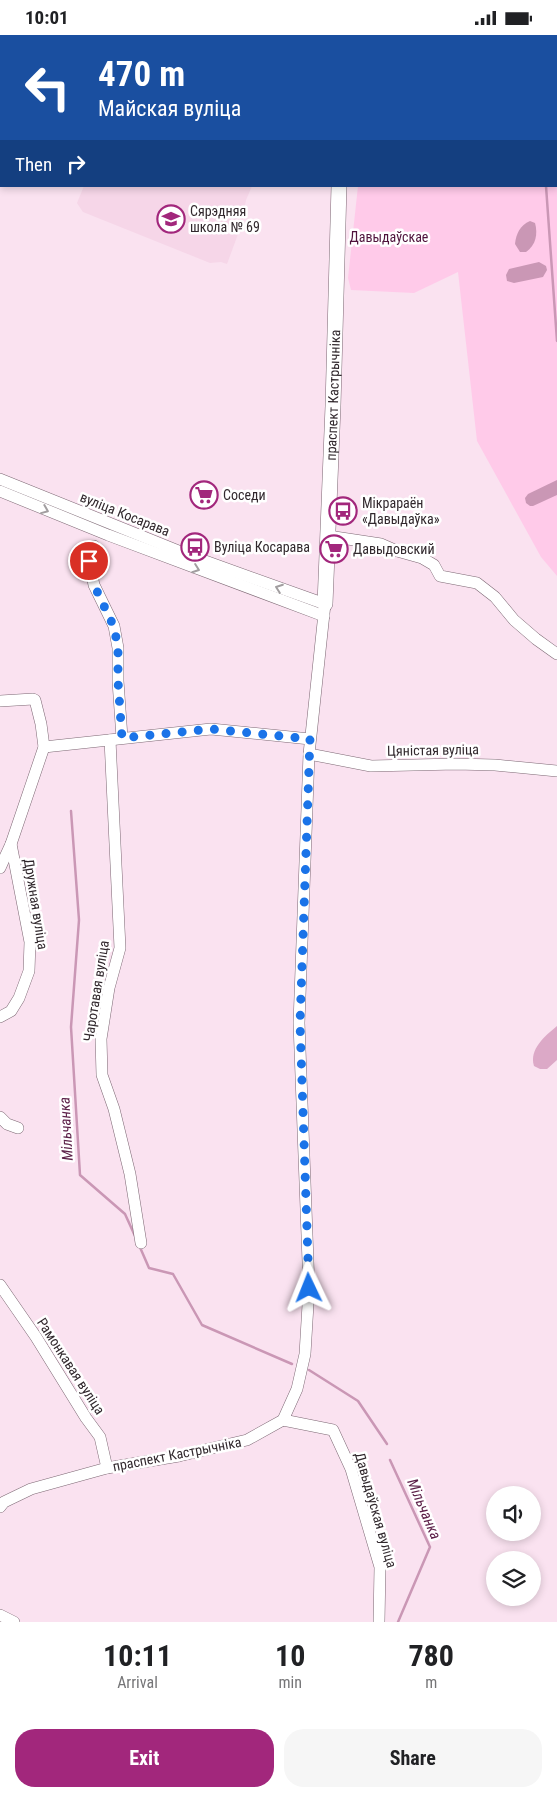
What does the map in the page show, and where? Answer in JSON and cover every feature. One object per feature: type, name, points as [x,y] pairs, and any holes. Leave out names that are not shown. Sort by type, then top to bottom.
[{"type":"main road","name":"праспект Кастрычніка","points":[[325,610],[339,187]]},
{"type":"street","name":"вуліца Косарава","points":[[0,479],[325,610]]},
{"type":"street","name":"вуліца Косарава","points":[[0,491],[108,535],[325,610]]},
{"type":"street","points":[[328,536],[380,544],[396,551],[422,557],[434,565],[440,576],[477,583],[495,597],[514,620],[528,633],[557,654]]},
{"type":"street","name":"Чаротавая вуліца","points":[[94,546],[89,561],[94,585],[114,627],[118,648],[116,739],[120,948],[109,989],[101,1039],[102,1075],[114,1109],[130,1175],[141,1243]]},
{"type":"street","points":[[283,1420],[297,1389],[305,1354],[309,1288],[300,1023],[309,755],[325,610]]},
{"type":"street","points":[[0,701],[33,699],[37,703],[44,747],[11,844],[0,868]]},
{"type":"street","points":[[44,747],[211,729],[310,739]]},
{"type":"street","name":"Цяністая вуліца","points":[[309,755],[371,766],[466,764],[557,771]]},
{"type":"street","name":"Дружная вуліца","points":[[0,1017],[11,1011],[19,998],[29,971],[30,942],[11,844]]},
{"type":"street","points":[[0,1117],[7,1124],[18,1127]]},
{"type":"street","name":"Рамонкавая вуліца","points":[[0,1285],[100,1437],[107,1468]]},
{"type":"street","name":"праспект Кастрычніка","points":[[0,1507],[4,1502],[31,1489],[107,1468],[179,1456],[247,1440],[283,1420]]},
{"type":"street","name":"Давыдаўская вуліца","points":[[283,1420],[333,1430],[351,1469],[380,1567],[379,1622]]},
{"type":"street","points":[[0,1615],[14,1622]]},
{"type":"shaded area","name":"Сярэдняя школа № 69","points":[[84,187],[252,187],[246,200],[241,226],[227,264],[221,262],[210,263],[83,212],[77,203]]},
{"type":"shaded area","points":[[530,221],[535,223],[535,239],[532,246],[526,252],[520,252],[515,244],[516,237],[521,227]]},
{"type":"shaded area","points":[[539,262],[546,266],[547,270],[543,277],[514,283],[507,281],[506,275],[509,269]]},
{"type":"shaded area","points":[[557,480],[557,495],[533,506],[526,503],[525,498],[528,494]]},
{"type":"shaded area","points":[[557,1026],[557,1060],[547,1069],[540,1069],[534,1066],[534,1054],[539,1043]]},
{"type":"green space","name":"Давыдаўскае","points":[[358,187],[557,187],[557,576],[541,557],[477,441],[458,272],[414,293],[351,290],[348,278]]},
{"type":"waterway","points":[[546,187],[557,341]]},
{"type":"waterway","name":"Мільчанка","points":[[71,811],[79,920],[71,1027],[80,1175],[125,1214],[135,1236]]},
{"type":"waterway","name":"Мільчанка","points":[[139,1245],[149,1268],[173,1274],[202,1325],[292,1364]]},
{"type":"waterway","name":"Мільчанка","points":[[309,1370],[358,1401],[387,1444]]},
{"type":"waterway","name":"Мільчанка","points":[[390,1460],[430,1547],[398,1622]]},
{"type":"place","name":"Сярэдняя школа № 69","points":[[171,219]]},
{"type":"place","name":"Соседи","points":[[204,495]]},
{"type":"place","name":"Мікрараён «Давыдаўка»","points":[[343,511]]},
{"type":"place","name":"Вуліца Косарава","points":[[195,547]]},
{"type":"place","name":"Давыдовский","points":[[334,549]]},
{"type":"route","points":[[89,561],[94,585],[114,627],[118,648],[122,738],[211,729],[310,739],[300,1023],[309,1288]]}]
